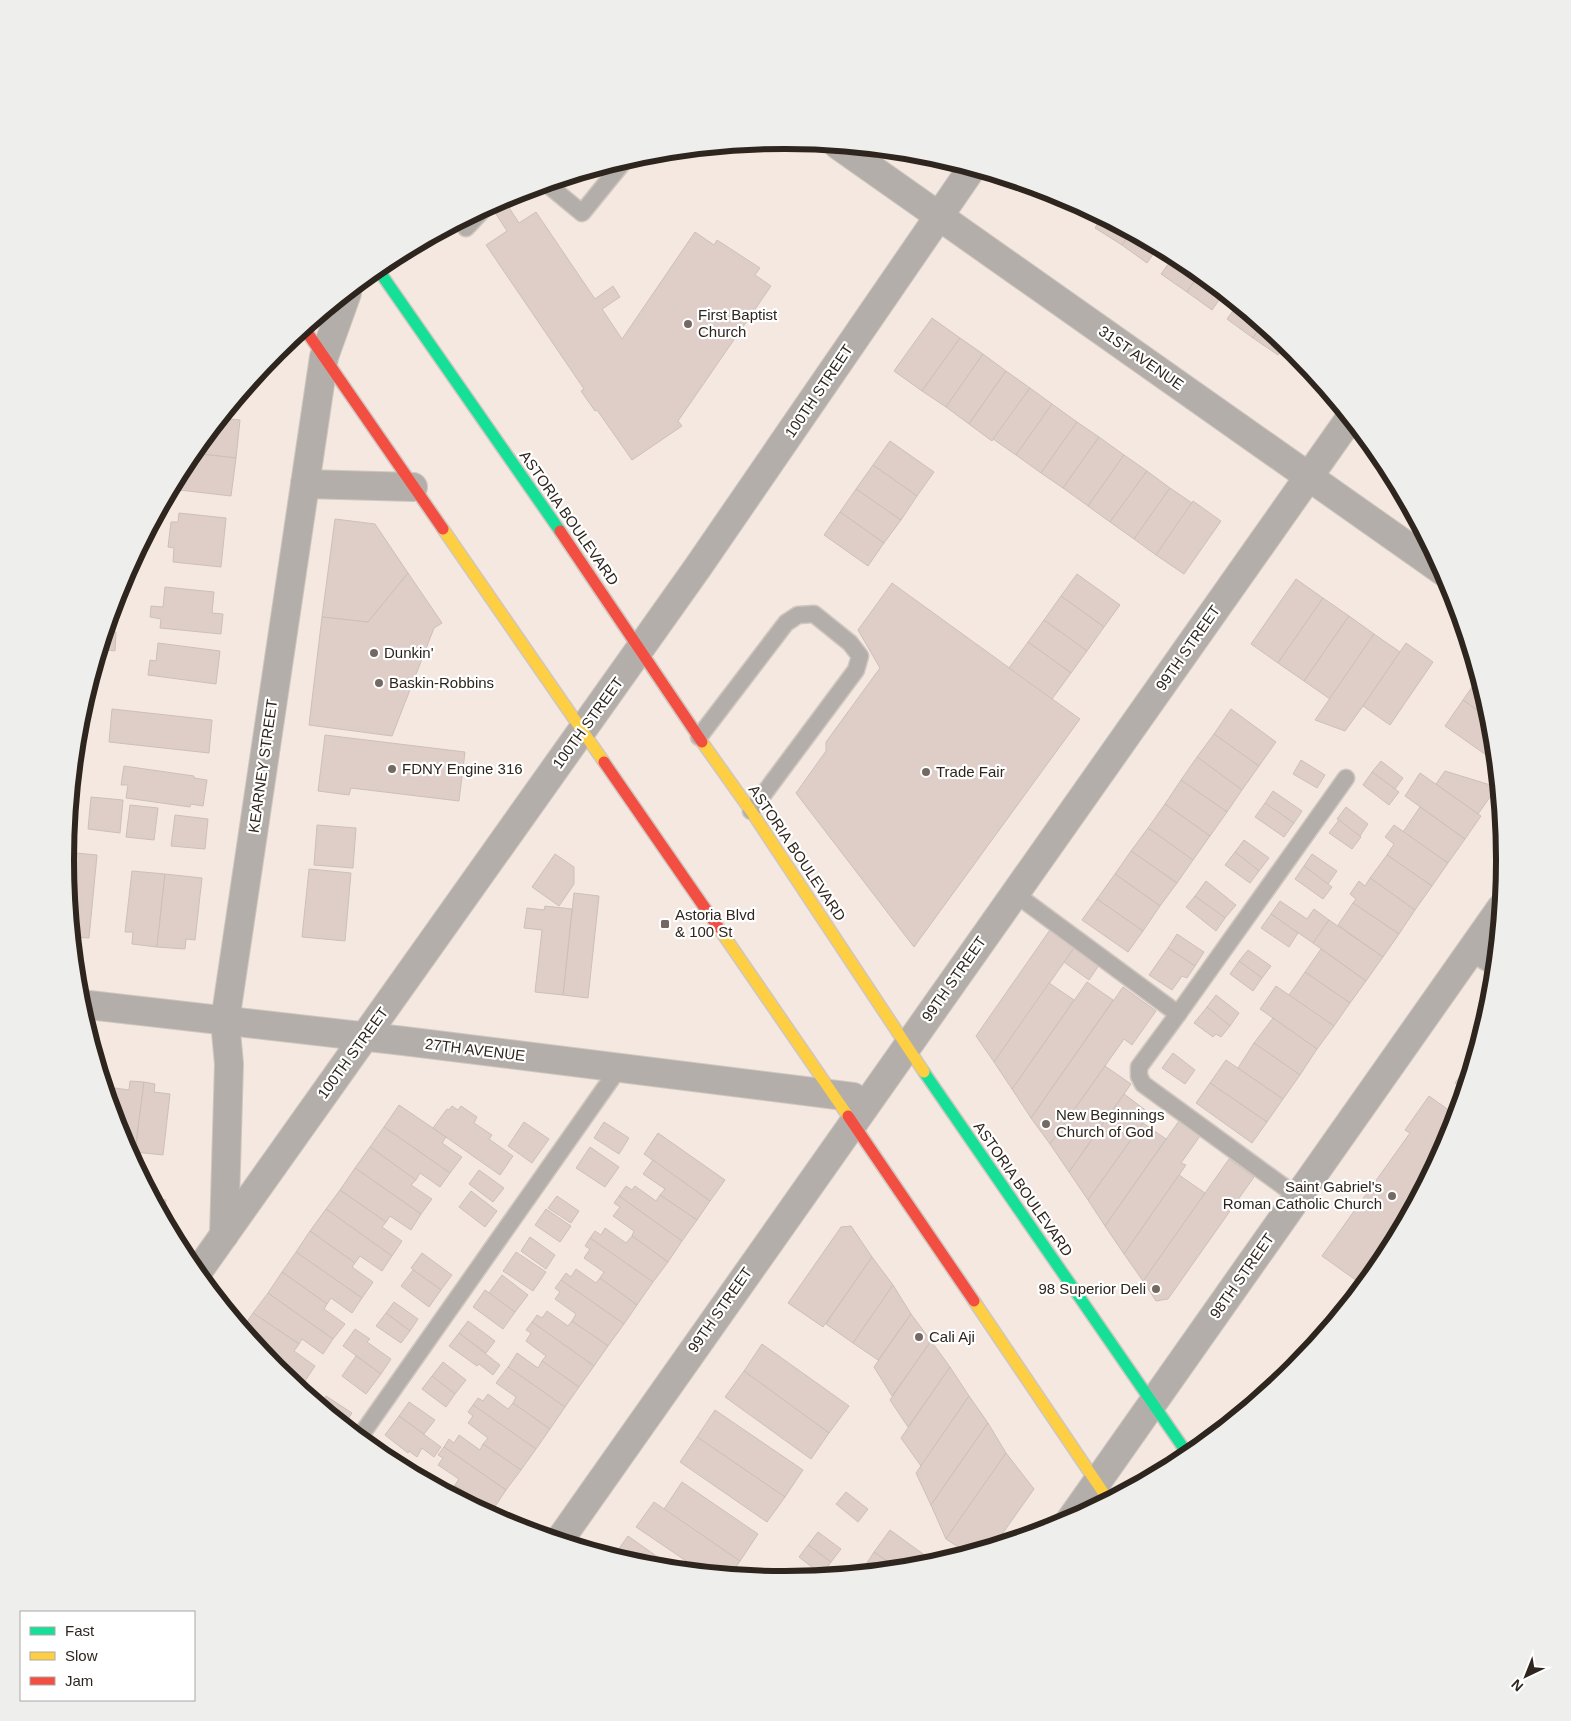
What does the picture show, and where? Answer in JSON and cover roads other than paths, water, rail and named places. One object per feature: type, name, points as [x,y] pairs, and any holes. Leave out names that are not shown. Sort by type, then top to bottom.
[{"type":"main road","name":"ASTORIA BOULEVARD","points":[[382,275],[641,648],[906,1046],[1185,1449]]},
{"type":"main road","points":[[307,333],[852,1124],[1070,1442],[1102,1492]]},
{"type":"street","name":"31ST AVENUE","points":[[847,152],[1432,563]]},
{"type":"street","name":"100TH STREET","points":[[202,1267],[698,567],[969,173]]},
{"type":"street","name":"KEARNEY STREET","points":[[224,1235],[229,1064],[226,1020],[324,357],[343,303]]},
{"type":"street","name":"99TH STREET","points":[[563,1536],[1347,423]]},
{"type":"street","points":[[305,484],[413,486]]},
{"type":"street","name":"98TH STREET","points":[[1089,1504],[1102,1492],[1152,1404],[1495,917]]},
{"type":"street","name":"27TH AVENUE","points":[[88,1005],[365,1036],[869,1100]]},
{"type":"lane","points":[[553,189],[582,213],[618,169]]},
{"type":"lane","points":[[466,228],[472,221]]},
{"type":"lane","points":[[699,737],[786,623],[798,615],[814,614],[850,643],[860,656],[856,670],[751,811]]},
{"type":"lane","points":[[1298,1197],[1143,1084],[1139,1076],[1139,1067],[1346,778]]},
{"type":"lane","points":[[1014,893],[1178,1014]]},
{"type":"lane","points":[[1470,953],[1489,963]]},
{"type":"lane","points":[[363,1433],[620,1068]]},
{"type":"place","name":"First Baptist Church","points":[[688,324]]},
{"type":"place","name":"Dunkin'","points":[[374,653]]},
{"type":"place","name":"Baskin-Robbins","points":[[379,683]]},
{"type":"place","name":"FDNY Engine 316","points":[[392,769]]},
{"type":"place","name":"Trade Fair","points":[[926,772]]},
{"type":"place","name":"Astoria Blvd & 100 St","points":[[665,924]]},
{"type":"place","name":"New Beginnings Church of God","points":[[1046,1124]]},
{"type":"place","name":"Saint Gabriel's Roman Catholic Church","points":[[1392,1196]]},
{"type":"place","name":"98 Superior Deli","points":[[1156,1289]]},
{"type":"place","name":"Cali Aji","points":[[919,1337]]}]
